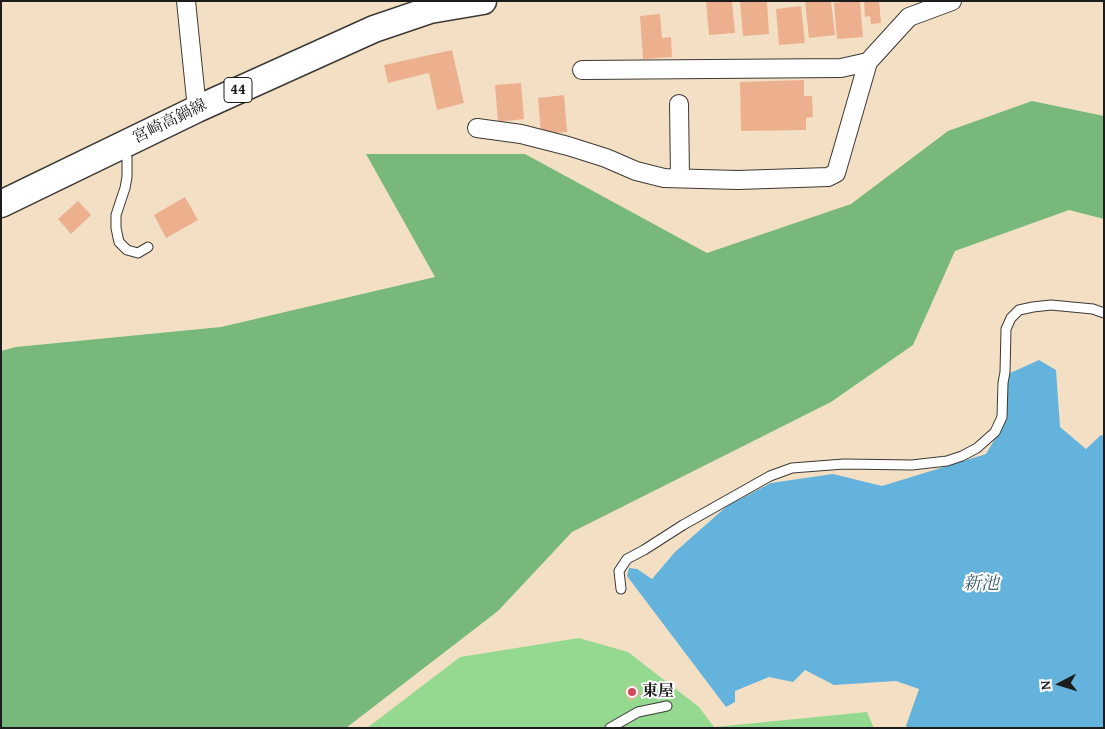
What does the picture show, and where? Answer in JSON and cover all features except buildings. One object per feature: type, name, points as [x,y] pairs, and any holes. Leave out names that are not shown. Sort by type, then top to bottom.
[{"type":"main road","name":"宮崎高鍋線","points":[[1,204],[197,108],[374,30],[430,10],[483,1]]},
{"type":"street","points":[[186,1],[197,108]]},
{"type":"street","points":[[477,128],[521,134],[559,143],[606,158],[636,171],[664,178],[738,180],[828,177],[836,173],[868,62],[908,17],[952,1]]},
{"type":"street","points":[[582,70],[841,68],[868,62]]},
{"type":"street","points":[[679,104],[680,178]]},
{"type":"lane","points":[[123,145],[127,177],[126,188],[116,215],[119,242],[127,250],[138,253],[148,247]]},
{"type":"lane","points":[[621,589],[619,571],[627,559],[683,525],[770,476],[785,470],[844,464],[912,465],[947,461],[977,448],[995,432],[1002,417],[1006,329],[1011,318],[1019,310],[1051,305],[1093,309],[1104,313]]},
{"type":"lane","points":[[610,728],[638,712],[668,706]]},
{"type":"green space","points":[[1032,101],[1104,116],[1104,219],[1069,210],[955,251],[913,345],[831,402],[572,532],[498,611],[346,728],[1,728],[1,351],[16,347],[221,327],[435,277],[366,154],[525,154],[707,253],[851,204],[948,131]]},
{"type":"green space","points":[[579,638],[628,652],[699,707],[714,727],[867,712],[874,728],[367,728],[460,657]]},
{"type":"water","name":"新池","points":[[1039,360],[1056,370],[1060,427],[1086,449],[1101,435],[1104,436],[1104,728],[908,728],[906,726],[919,689],[896,681],[834,685],[805,670],[793,682],[769,677],[735,691],[735,702],[726,707],[627,576],[629,568],[637,569],[652,579],[675,552],[727,506],[771,483],[833,474],[882,486],[986,454],[1003,425],[1008,374]]},
{"type":"place","name":"東屋","points":[[632,692]]}]
